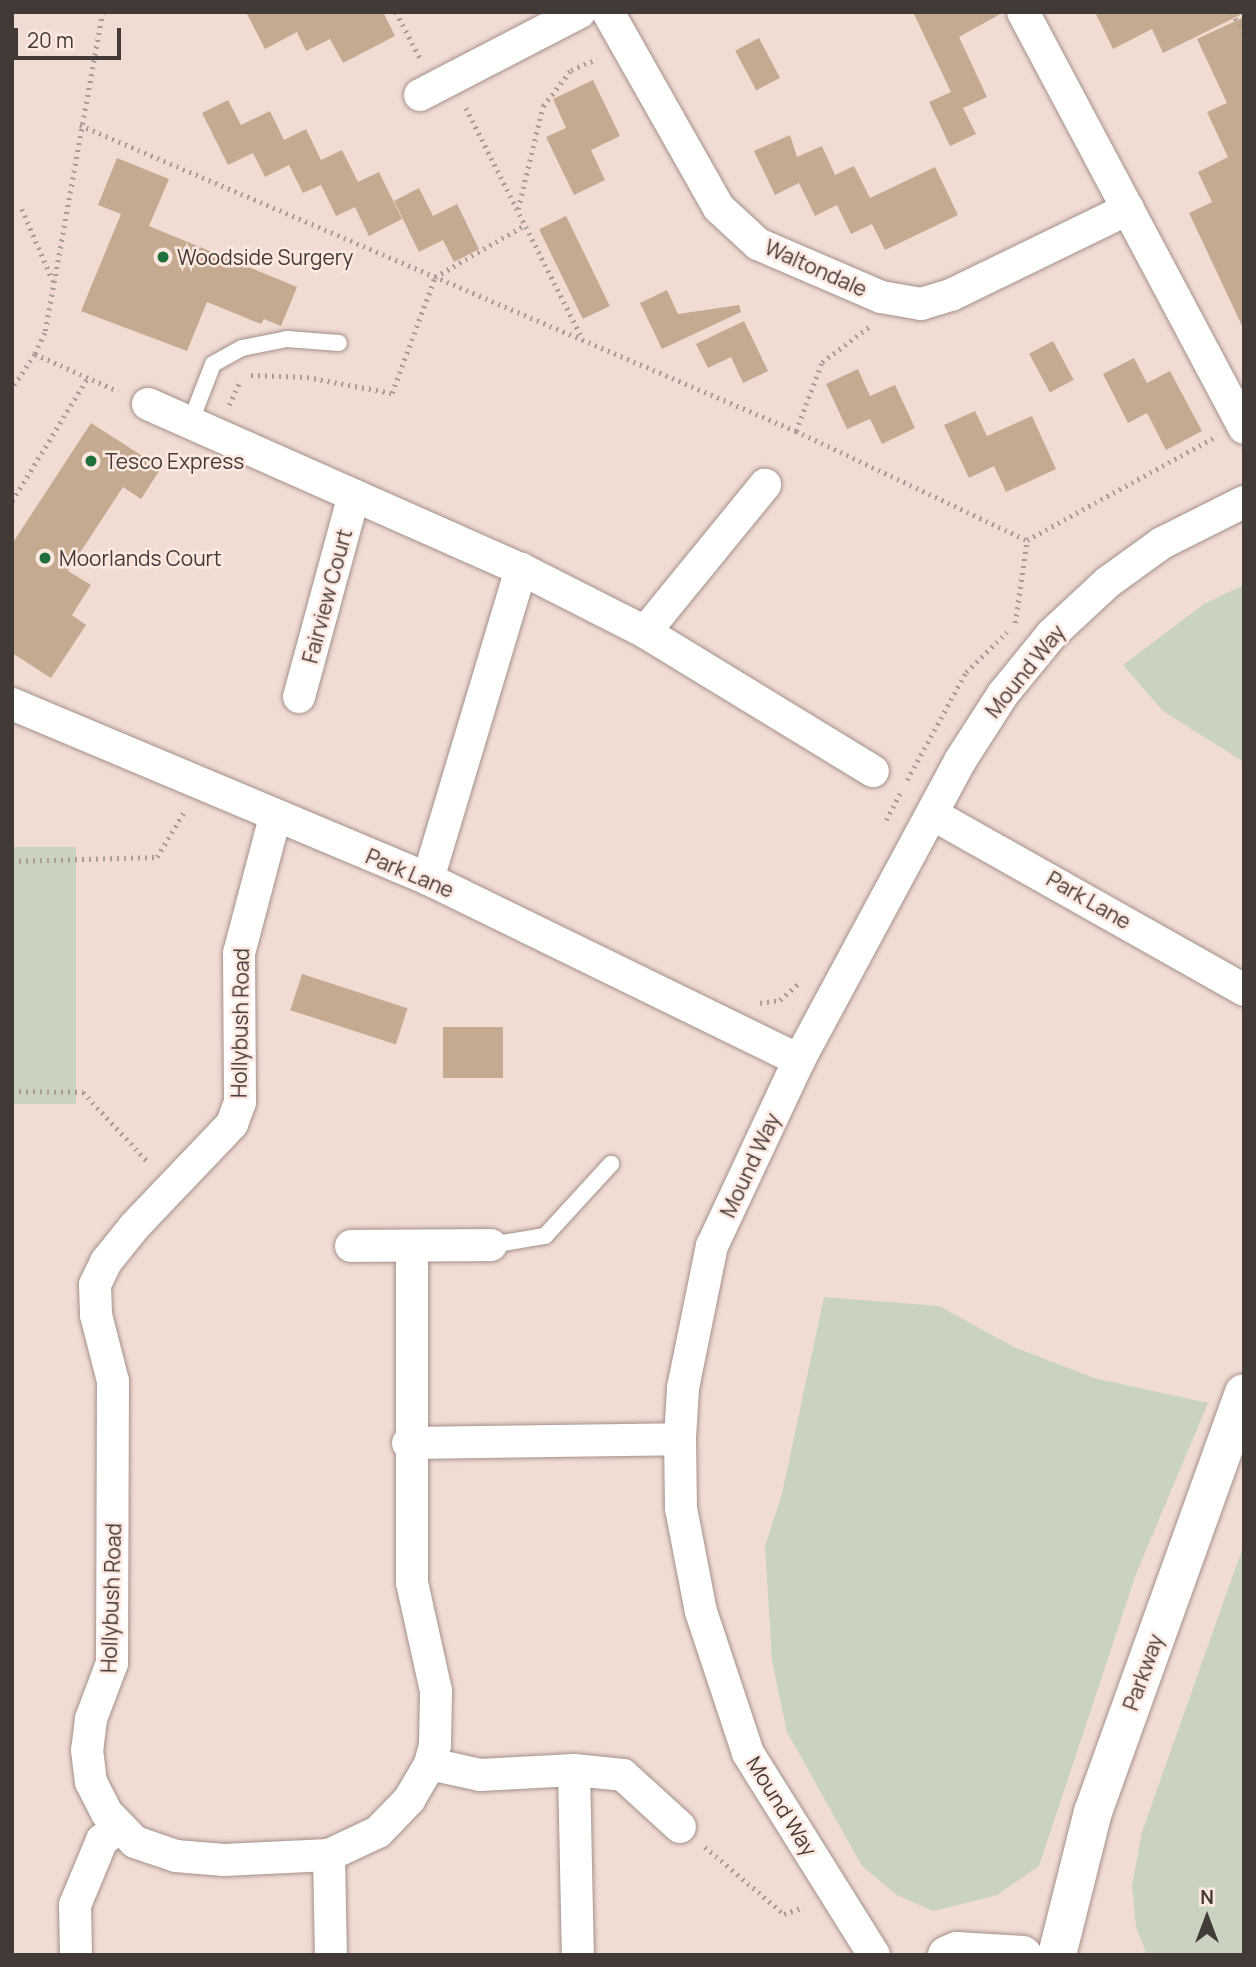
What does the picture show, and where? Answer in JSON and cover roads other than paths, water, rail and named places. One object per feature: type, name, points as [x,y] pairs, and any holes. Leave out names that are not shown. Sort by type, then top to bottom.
[{"type":"main road","name":"Parkway","points":[[1057,1955],[1093,1812],[1244,1393]]},
{"type":"main road","points":[[947,1955],[957,1951],[1023,1955]]},
{"type":"street","points":[[435,87],[580,12]]},
{"type":"street","name":"Waltondale","points":[[608,12],[719,208],[758,244],[881,297],[921,304],[951,295],[1128,209]]},
{"type":"street","points":[[1023,12],[1244,428]]},
{"type":"street","points":[[148,404],[521,569],[645,632],[873,771]]},
{"type":"street","points":[[645,632],[765,485]]},
{"type":"street","name":"Fairview Court","points":[[299,697],[354,495]]},
{"type":"street","name":"Mound Way","points":[[874,1955],[748,1753],[701,1612],[681,1508],[680,1439],[683,1388],[712,1246],[799,1060],[975,734],[1052,634],[1139,558],[1200,521],[1244,502]]},
{"type":"street","points":[[428,879],[521,569]]},
{"type":"street","name":"Park Lane","points":[[12,704],[203,782],[275,817],[428,879],[799,1060]]},
{"type":"street","name":"Park Lane","points":[[932,814],[1244,990]]},
{"type":"street","name":"Hollybush Road","points":[[275,817],[239,953],[240,1102],[232,1124],[134,1227],[106,1262],[95,1285],[96,1315],[113,1381],[113,1636],[112,1662],[91,1719],[87,1750],[91,1782],[107,1813],[135,1842],[176,1856],[275,1860],[329,1855],[378,1832],[409,1800],[430,1764],[435,1745],[436,1691],[412,1583],[408,1443],[411,1246]]},
{"type":"street","points":[[351,1246],[491,1245]]},
{"type":"street","points":[[408,1443],[680,1439]]},
{"type":"street","points":[[430,1764],[480,1775],[574,1770],[623,1775],[680,1826]]},
{"type":"street","points":[[574,1770],[578,1955]]},
{"type":"street","points":[[76,1955],[75,1905],[102,1840],[120,1826]]},
{"type":"street","points":[[329,1855],[331,1955]]},
{"type":"lane","points":[[203,429],[213,364],[232,353],[288,339],[339,343]]},
{"type":"lane","points":[[491,1245],[545,1236],[611,1164]]},
{"type":"place","name":"Woodside Surgery","points":[[163,257]]},
{"type":"place","name":"Tesco Express","points":[[91,461]]},
{"type":"place","name":"Moorlands Court","points":[[45,558]]}]
